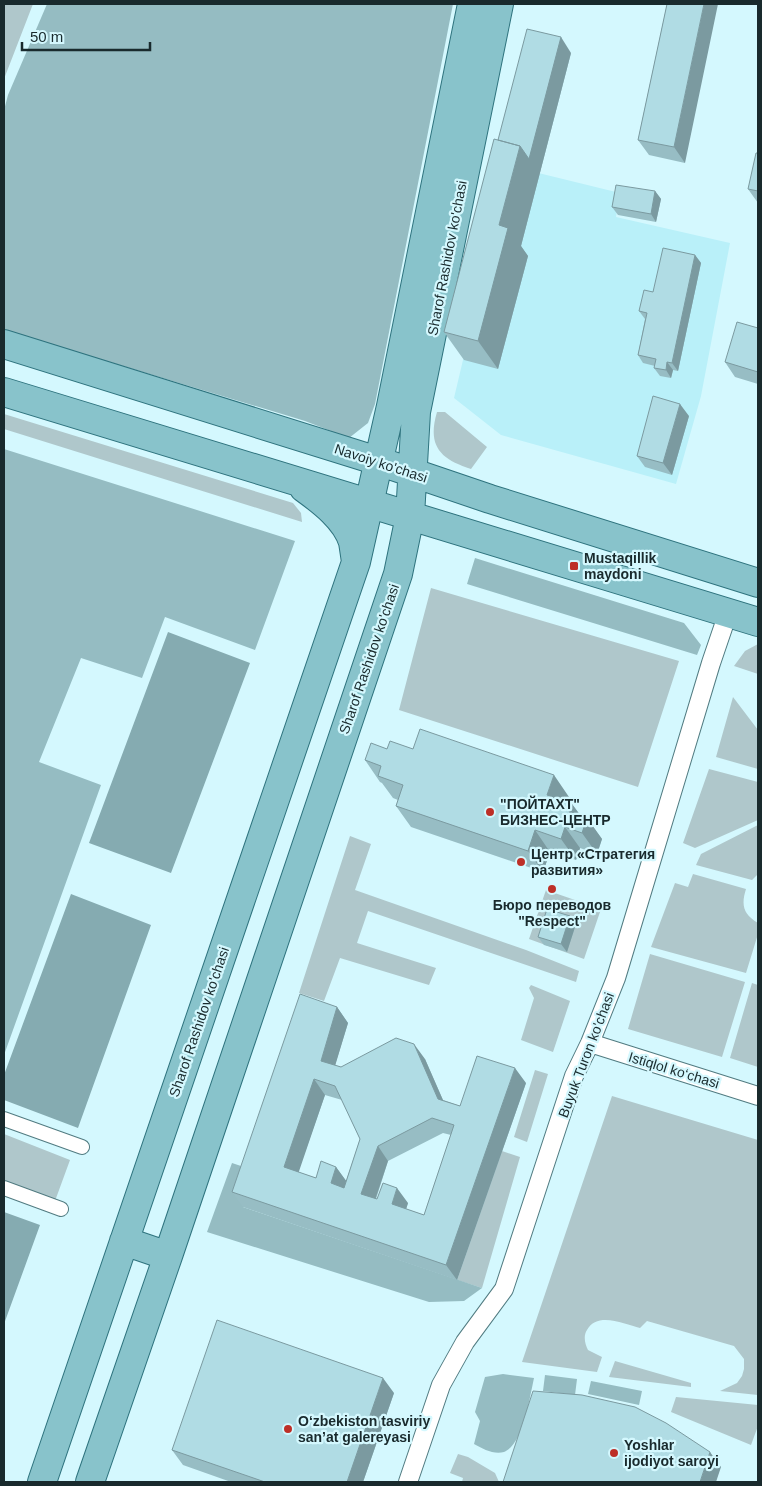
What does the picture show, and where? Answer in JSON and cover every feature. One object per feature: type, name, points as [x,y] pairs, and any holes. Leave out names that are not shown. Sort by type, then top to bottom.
[{"type":"main road","name":"Sharof Rashidov ko'chasi","points":[[42,1482],[356,562],[391,406],[472,4]]},
{"type":"main road","name":"Sharof Rashidov ko'chasi","points":[[90,1482],[398,574],[410,516],[416,412],[499,4]]},
{"type":"main road","name":"Navoiy ko'chasi","points":[[4,344],[758,583]]},
{"type":"main road","points":[[4,392],[758,622]]},
{"type":"main road","points":[[369,503],[413,473]]},
{"type":"main road","points":[[292,480],[313,495],[339,519],[352,540],[356,562]]},
{"type":"main road","name":"Sharof Rashidov ko'chasi","points":[[398,574],[427,542],[448,535],[468,533]]},
{"type":"main road","points":[[124,1241],[168,1256]]},
{"type":"street","name":"Buyuk Turon ko'chasi","points":[[408,1482],[441,1385],[466,1342],[504,1289],[574,1076],[590,1043],[616,978],[708,673],[728,613]]},
{"type":"street","name":"Istiqlol ko‘chasi","points":[[590,1043],[758,1096]]},
{"type":"street","points":[[4,1119],[82,1147]]},
{"type":"street","points":[[4,1188],[61,1210]]},
{"type":"shaded area","points":[[4,4],[33,4],[4,79]]},
{"type":"shaded area","points":[[47,4],[453,4],[375,404],[368,423],[349,438],[305,421],[4,330],[4,110],[8,95]]},
{"type":"shaded area","points":[[514,167],[620,193],[616,217],[730,243],[701,396],[676,484],[501,435],[454,398]]},
{"type":"shaded area","points":[[437,412],[445,412],[487,447],[471,469],[451,461],[439,449],[435,442],[434,434]]},
{"type":"shaded area","points":[[4,414],[293,503],[301,513],[302,522],[4,429]]},
{"type":"shaded area","points":[[4,449],[295,541],[255,650],[165,617],[142,678],[81,658],[39,762],[101,785],[4,1055]]},
{"type":"shaded area","points":[[475,558],[684,623],[701,645],[697,655],[467,584]]},
{"type":"shaded area","points":[[431,588],[679,661],[638,787],[399,710]]},
{"type":"shaded area","points":[[168,632],[250,663],[171,873],[89,843]]},
{"type":"shaded area","points":[[758,644],[758,674],[734,666],[745,651]]},
{"type":"shaded area","points":[[733,697],[758,730],[758,769],[716,757]]},
{"type":"shaded area","points":[[709,769],[758,782],[758,820],[695,848],[683,843]]},
{"type":"shaded area","points":[[758,825],[758,874],[752,880],[696,865],[701,854]]},
{"type":"shaded area","points":[[350,836],[371,844],[355,890],[526,950],[579,971],[576,982],[368,911],[357,943],[436,968],[429,985],[340,958],[324,1001],[299,993]]},
{"type":"shaded area","points":[[693,874],[746,889],[744,909],[758,923],[758,934],[746,973],[651,947],[675,883],[688,887]]},
{"type":"shaded area","points":[[546,890],[601,909],[584,959],[529,939]]},
{"type":"shaded area","points":[[71,894],[151,925],[78,1128],[4,1100],[4,1075]]},
{"type":"shaded area","points":[[650,954],[745,982],[722,1057],[628,1029]]},
{"type":"shaded area","points":[[752,983],[758,985],[758,1067],[730,1058]]},
{"type":"shaded area","points":[[531,985],[570,1001],[553,1052],[521,1040],[534,998],[529,988]]},
{"type":"shaded area","points":[[535,1070],[548,1074],[527,1142],[514,1137]]},
{"type":"shaded area","points":[[612,1096],[758,1140],[758,1395],[720,1391],[737,1383],[742,1376],[744,1359],[734,1346],[647,1321],[640,1328],[612,1320],[597,1321],[592,1324],[586,1332],[585,1340],[588,1350],[602,1357],[597,1372],[522,1362]]},
{"type":"shaded area","points":[[4,1134],[70,1160],[55,1201],[4,1182]]},
{"type":"shaded area","points":[[502,1151],[520,1157],[482,1288],[457,1280]]},
{"type":"shaded area","points":[[232,1163],[256,1171],[243,1207],[482,1288],[464,1301],[429,1302],[207,1232]]},
{"type":"shaded area","points":[[4,1212],[40,1225],[4,1324]]},
{"type":"shaded area","points":[[615,1361],[691,1383],[691,1387],[609,1377]]},
{"type":"shaded area","points":[[503,1374],[534,1378],[525,1419],[516,1440],[511,1448],[504,1452],[496,1453],[474,1444],[480,1421],[475,1412],[485,1377]]},
{"type":"shaded area","points":[[545,1375],[577,1379],[575,1395],[543,1391]]},
{"type":"shaded area","points":[[591,1381],[642,1391],[639,1405],[588,1394]]},
{"type":"shaded area","points":[[676,1397],[758,1405],[758,1426],[751,1445],[671,1412]]},
{"type":"shaded area","points":[[458,1454],[468,1457],[495,1473],[499,1482],[462,1482],[463,1478],[450,1473]]},
{"type":"building","points":[[667,4],[704,4],[674,147],[638,140]]},
{"type":"building","points":[[527,29],[561,37],[529,159],[520,146],[498,140]]},
{"type":"building","points":[[494,139],[520,146],[499,225],[508,228],[478,341],[444,332]]},
{"type":"building","points":[[756,153],[758,153],[758,191],[748,189]]},
{"type":"building","points":[[616,185],[655,191],[651,214],[612,207]]},
{"type":"building","points":[[663,248],[695,255],[672,363],[667,362],[666,370],[654,368],[656,359],[638,355],[647,313],[639,311],[644,290],[653,292]]},
{"type":"building","points":[[737,322],[758,328],[758,372],[725,362]]},
{"type":"building","points":[[653,396],[680,404],[663,463],[637,456]]},
{"type":"building","name":"\"ПОЙТАХТ\" БИЗНЕС-ЦЕНТР","points":[[420,729],[554,775],[547,795],[572,804],[569,812],[587,818],[582,833],[565,827],[561,839],[535,830],[528,851],[396,806],[403,785],[378,776],[381,766],[365,760],[371,743],[387,749],[390,741],[413,749]]},
{"type":"building","points":[[547,909],[570,916],[561,944],[538,937]]},
{"type":"building","points":[[300,994],[337,1007],[321,1061],[341,1067],[396,1038],[414,1044],[438,1099],[460,1106],[477,1056],[515,1068],[446,1265],[232,1192]],"holes":[[[314,1079],[335,1086],[360,1139],[344,1188],[331,1183],[336,1167],[321,1161],[316,1178],[284,1167]],[[432,1118],[454,1125],[424,1215],[392,1204],[397,1188],[383,1183],[377,1199],[361,1194],[378,1146]]]},
{"type":"building","name":"Oʻzbekiston tasviriy sanʼat galereyasi","points":[[217,1320],[383,1378],[347,1482],[265,1482],[172,1450]]},
{"type":"building","name":"Yoshlar ijodiyot saroyi","points":[[533,1391],[582,1395],[635,1407],[666,1423],[710,1452],[700,1482],[503,1482]]},
{"type":"place","name":"Mustaqillik maydoni","points":[[574,566]]},
{"type":"place","name":"\"ПОЙТАХТ\" БИЗНЕС-ЦЕНТР","points":[[490,812]]},
{"type":"place","name":"Центр «Стратегия развития»","points":[[521,862]]},
{"type":"place","name":"Бюро переводов \"Respect\"","points":[[552,889]]},
{"type":"place","name":"Oʻzbekiston tasviriy sanʼat galereyasi","points":[[288,1429]]},
{"type":"place","name":"Yoshlar ijodiyot saroyi","points":[[614,1453]]}]
